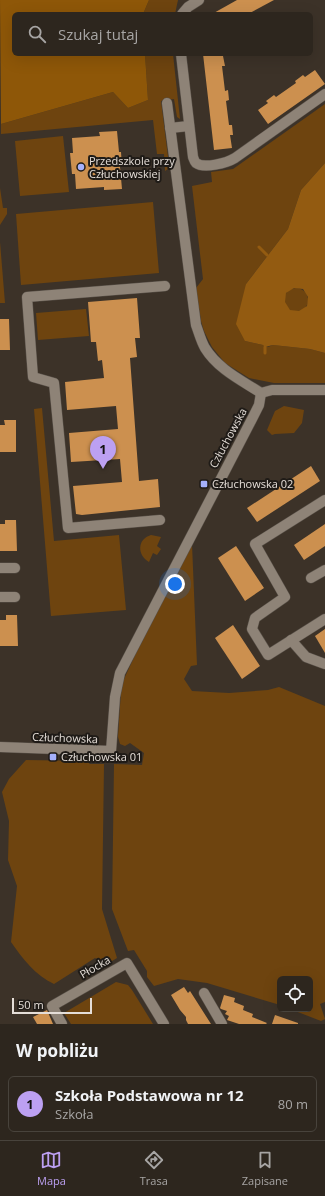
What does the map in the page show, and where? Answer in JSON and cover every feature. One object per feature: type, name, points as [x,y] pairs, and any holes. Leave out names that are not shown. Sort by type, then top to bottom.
[{"type":"street","points":[[184,12],[188,7],[200,0]]},
{"type":"street","points":[[181,56],[192,157],[196,163],[204,166],[228,162],[325,94]]},
{"type":"street","points":[[166,103],[194,312],[204,347],[222,369],[261,393],[272,390],[325,390]]},
{"type":"street","points":[[170,128],[189,126]]},
{"type":"street","points":[[160,520],[68,528],[54,383],[33,377],[26,297],[165,286]]},
{"type":"street","name":"Człuchowska","points":[[0,748],[111,751],[115,697],[120,673],[253,417],[259,404],[261,393]]},
{"type":"street","points":[[325,500],[255,544],[286,597],[255,618],[252,629],[268,655],[325,618]]},
{"type":"street","points":[[0,568],[15,568]]},
{"type":"street","points":[[311,578],[325,570]]},
{"type":"street","points":[[0,597],[15,597]]},
{"type":"street","points":[[291,640],[306,657],[325,664]]},
{"type":"street","name":"Płocka","points":[[62,1024],[52,1006],[127,963],[164,1024]]},
{"type":"street","points":[[204,993],[222,1024]]},
{"type":"shaded area","points":[[0,0],[149,0],[144,12],[12,12],[12,56],[145,56],[148,100],[128,108],[113,92],[1,124]]},
{"type":"shaded area","points":[[149,0],[178,0],[175,12],[144,12]]},
{"type":"shaded area","points":[[145,56],[173,56],[180,119],[177,117],[174,99],[161,101],[169,165],[168,169],[165,171],[164,154],[157,154],[153,120],[1,134],[1,124],[113,92],[128,108],[148,100]]},
{"type":"shaded area","points":[[325,104],[325,163],[301,190],[288,229],[246,284],[245,341],[268,347],[273,345],[310,349],[325,353],[325,383],[274,383],[249,378],[225,363],[212,347],[201,321],[196,288],[203,279],[192,186],[212,182],[211,172],[233,169]]},
{"type":"shaded area","points":[[63,136],[69,192],[20,196],[15,141]]},
{"type":"shaded area","points":[[325,163],[325,353],[310,349],[273,345],[265,347],[263,345],[245,341],[236,324],[246,284],[288,229],[301,190]],"holes":[[[294,288],[303,289],[308,297],[307,306],[299,311],[290,310],[285,302],[286,293]]]},
{"type":"shaded area","points":[[0,188],[3,208],[7,208],[7,214],[0,225]]},
{"type":"shaded area","points":[[153,202],[159,273],[21,285],[16,214]]},
{"type":"shaded area","points":[[0,242],[5,303],[0,303]]},
{"type":"shaded area","points":[[296,288],[301,289],[307,295],[307,305],[301,311],[296,312],[291,311],[285,305],[284,300],[285,295],[291,289]]},
{"type":"shaded area","points":[[86,309],[89,336],[38,340],[36,313]]},
{"type":"shaded area","points":[[284,406],[304,410],[302,423],[294,433],[272,435],[267,430],[275,411]]},
{"type":"shaded area","points":[[42,408],[54,541],[119,535],[126,610],[51,616],[34,409]]},
{"type":"shaded area","points":[[151,535],[161,537],[157,546],[161,549],[157,555],[153,553],[149,562],[142,555],[140,547],[143,540]]},
{"type":"shaded area","points":[[192,544],[197,665],[191,666],[184,679],[192,691],[229,693],[268,690],[279,687],[325,706],[325,1002],[320,1004],[325,1019],[321,1021],[298,1012],[313,1012],[313,976],[277,976],[277,1004],[207,983],[178,979],[154,986],[147,977],[147,971],[134,950],[128,951],[112,909],[114,764],[142,765],[144,753],[130,743],[125,746],[120,744],[118,737],[121,691],[124,679]]},
{"type":"shaded area","points":[[26,760],[86,761],[90,764],[104,764],[102,909],[117,958],[107,964],[95,958],[54,984],[47,981],[35,971],[11,942],[17,886],[8,860],[9,821],[2,792],[9,779]]},
{"type":"shaded area","points":[[116,982],[128,985],[153,1024],[71,1024],[64,1013]]},
{"type":"building","points":[[237,0],[274,0],[252,12],[216,12]]},
{"type":"building","points":[[203,56],[223,56],[225,66],[222,66],[225,91],[228,90],[229,100],[226,101],[229,125],[232,125],[233,135],[230,135],[232,148],[214,150]]},
{"type":"building","points":[[315,70],[325,84],[268,124],[258,110],[268,103],[266,101],[274,95],[276,97],[296,83],[295,81],[303,75],[305,77]]},
{"type":"building","points":[[117,131],[119,152],[121,152],[122,167],[120,167],[122,189],[104,190],[104,187],[76,189],[75,174],[72,174],[70,153],[73,153],[72,138],[100,136],[99,132]]},
{"type":"building","points":[[137,298],[140,338],[135,338],[137,357],[130,358],[139,481],[158,479],[160,507],[82,515],[76,514],[73,486],[122,482],[120,459],[71,462],[69,433],[118,429],[116,406],[67,410],[65,382],[104,378],[102,360],[98,361],[96,342],[91,342],[88,302]]},
{"type":"building","points":[[0,319],[9,319],[10,350],[0,350]]},
{"type":"building","points":[[4,420],[16,420],[16,452],[0,452],[0,425],[5,425]]},
{"type":"building","points":[[311,466],[320,481],[257,522],[247,508]]},
{"type":"building","points":[[5,520],[16,520],[17,551],[0,551],[0,524],[5,524]]},
{"type":"building","points":[[325,524],[325,546],[304,560],[294,545]]},
{"type":"building","points":[[236,546],[264,588],[245,601],[218,558]]},
{"type":"building","points":[[6,615],[17,615],[18,646],[0,646],[0,620],[6,620]]},
{"type":"building","points":[[233,625],[260,666],[242,679],[215,638]]},
{"type":"building","points":[[325,629],[325,653],[315,636]]},
{"type":"building","points":[[184,987],[188,993],[190,991],[211,1024],[188,1024],[186,1017],[171,995]]},
{"type":"building","points":[[224,995],[235,998],[234,1002],[244,1006],[243,1010],[253,1014],[252,1017],[267,1023],[239,1024],[227,1020],[229,1016],[225,1014],[227,1011],[220,1008]]},
{"type":"building","points":[[47,1010],[53,1024],[37,1024],[33,1017]]},
{"type":"building","points":[[275,1015],[298,1023],[298,1024],[272,1024]]},
{"type":"waterway","points":[[259,247],[267,255]]},
{"type":"waterway","points":[[265,347],[265,353]]},
{"type":"place","name":"Przedszkole przy Człuchowskiej","points":[[81,167]]},
{"type":"place","name":"Szkoła Podstawowa nr 12","points":[[103,469]]},
{"type":"place","name":"Człuchowska 02","points":[[204,484]]},
{"type":"place","name":"Człuchowska 01","points":[[53,757]]}]
